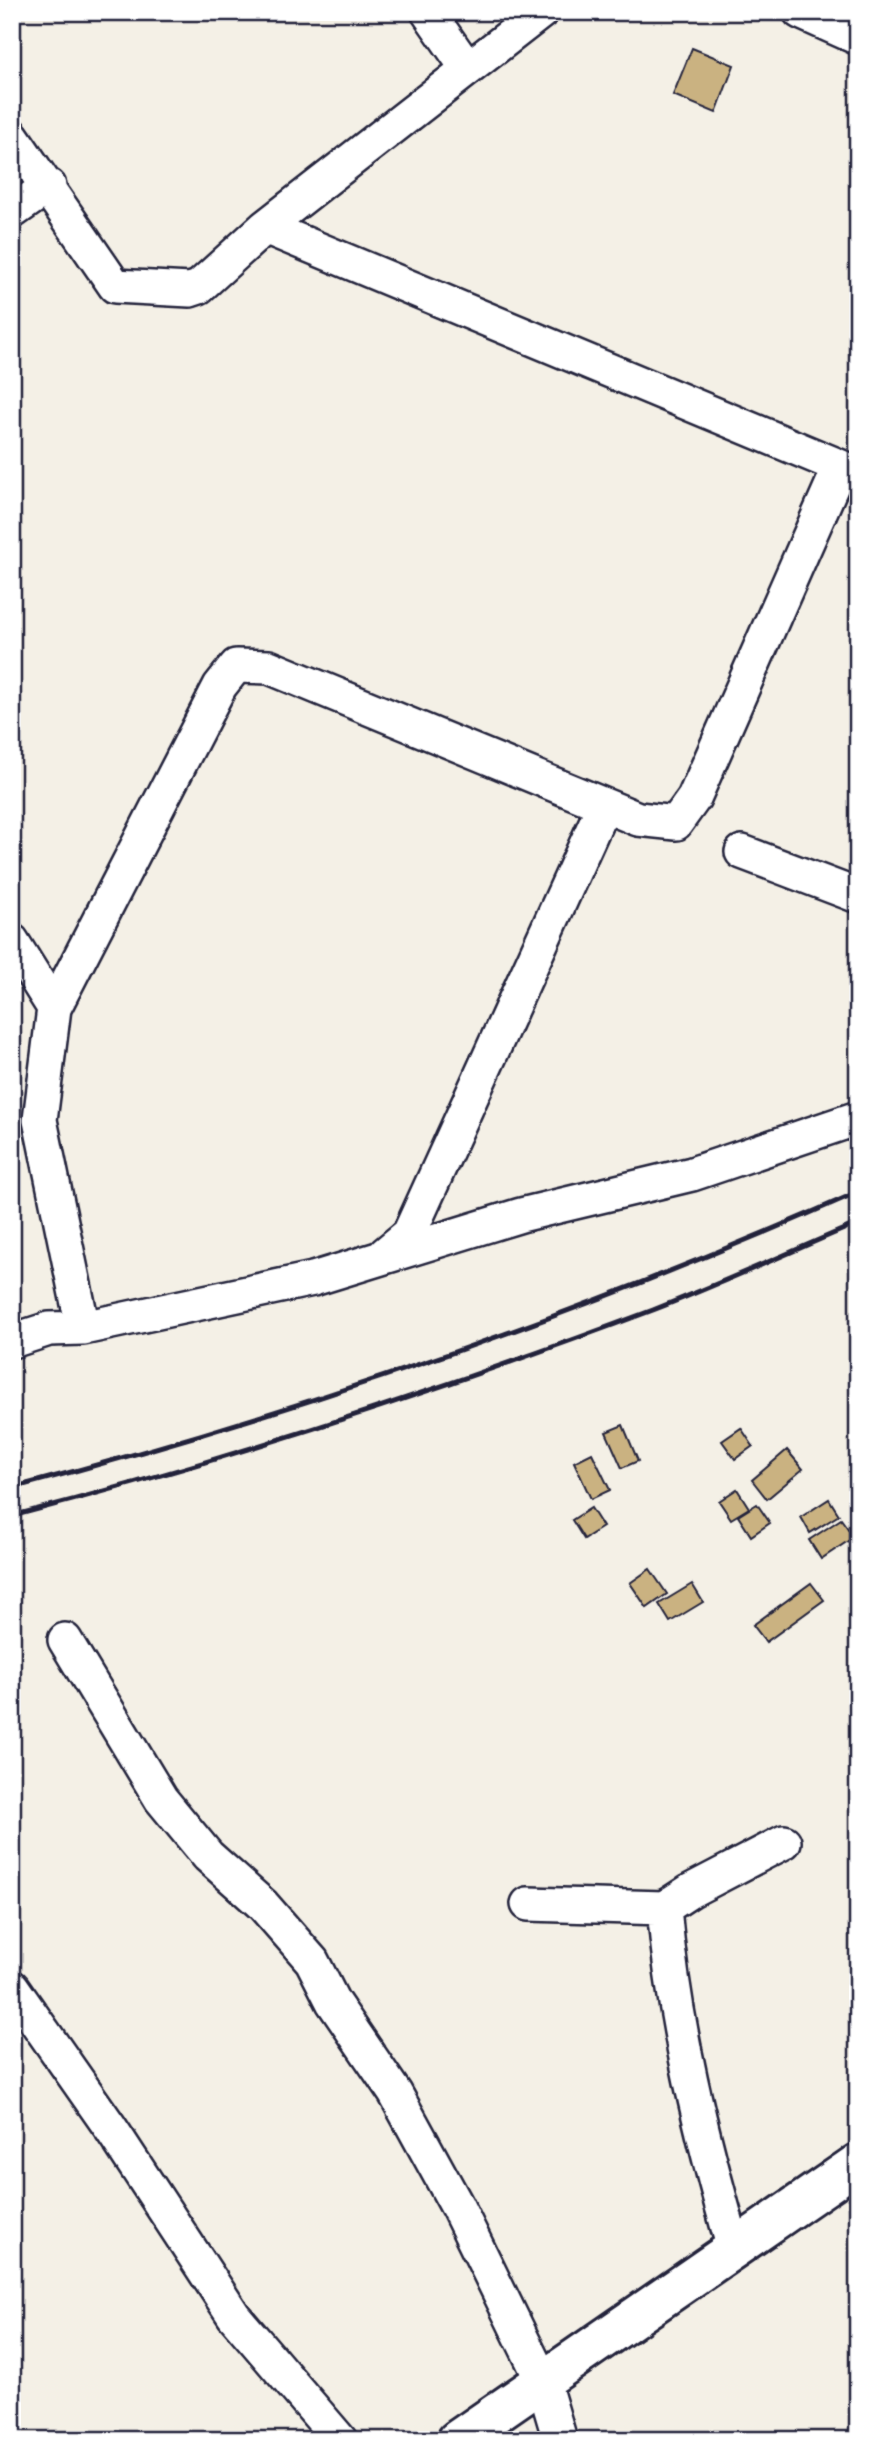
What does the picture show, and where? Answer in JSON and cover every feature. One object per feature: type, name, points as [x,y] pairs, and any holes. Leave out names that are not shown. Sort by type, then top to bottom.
[{"type":"street","points":[[428,12],[467,68]]},
{"type":"street","points":[[12,136],[116,286],[190,290],[199,287],[265,227],[541,12]]},
{"type":"street","points":[[800,12],[858,38]]},
{"type":"street","points":[[12,212],[49,186]]},
{"type":"street","points":[[83,1328],[40,1120],[54,1008],[220,687],[236,666],[269,667],[638,819],[676,823],[694,798],[849,471],[265,227]]},
{"type":"street","points":[[383,1256],[409,1234],[604,805]]},
{"type":"street","points":[[742,852],[858,896]]},
{"type":"street","points":[[12,941],[54,1008]]},
{"type":"street","points":[[12,1341],[49,1329],[83,1328],[313,1279],[521,1215],[692,1174],[858,1118]]},
{"type":"street","points":[[65,1640],[161,1799],[208,1856],[263,1905],[312,1961],[333,2002],[394,2093],[444,2183],[542,2382],[560,2440]]},
{"type":"street","points":[[527,1904],[664,1908],[690,1891],[784,1842]]},
{"type":"street","points":[[664,1908],[670,1973],[700,2133],[734,2249]]},
{"type":"street","points":[[12,1987],[110,2127],[234,2316],[340,2440]]},
{"type":"street","points":[[457,2440],[858,2164]]},
{"type":"building","points":[[692,48],[734,65],[716,113],[673,95]]},
{"type":"building","points":[[623,1425],[638,1461],[622,1468],[606,1432]]},
{"type":"building","points":[[741,1428],[753,1446],[735,1459],[722,1441]]},
{"type":"building","points":[[787,1450],[803,1469],[767,1499],[752,1480]]},
{"type":"building","points":[[592,1453],[610,1490],[591,1499],[574,1462]]},
{"type":"building","points":[[737,1489],[749,1508],[731,1519],[719,1501]]},
{"type":"building","points":[[829,1499],[839,1515],[810,1533],[801,1517]]},
{"type":"building","points":[[757,1504],[770,1523],[751,1536],[738,1516]]},
{"type":"building","points":[[591,1508],[603,1527],[584,1539],[572,1520]]},
{"type":"building","points":[[841,1519],[854,1537],[821,1559],[809,1540]]},
{"type":"building","points":[[650,1569],[667,1594],[647,1608],[630,1583]]},
{"type":"building","points":[[811,1583],[824,1600],[766,1642],[753,1625]]},
{"type":"building","points":[[692,1584],[703,1602],[670,1622],[659,1604]]},
{"type":"railway","points":[[12,1488],[229,1426],[441,1357],[650,1279],[858,1192]]},
{"type":"railway","points":[[12,1516],[255,1447],[495,1368],[653,1310],[858,1223]]}]
